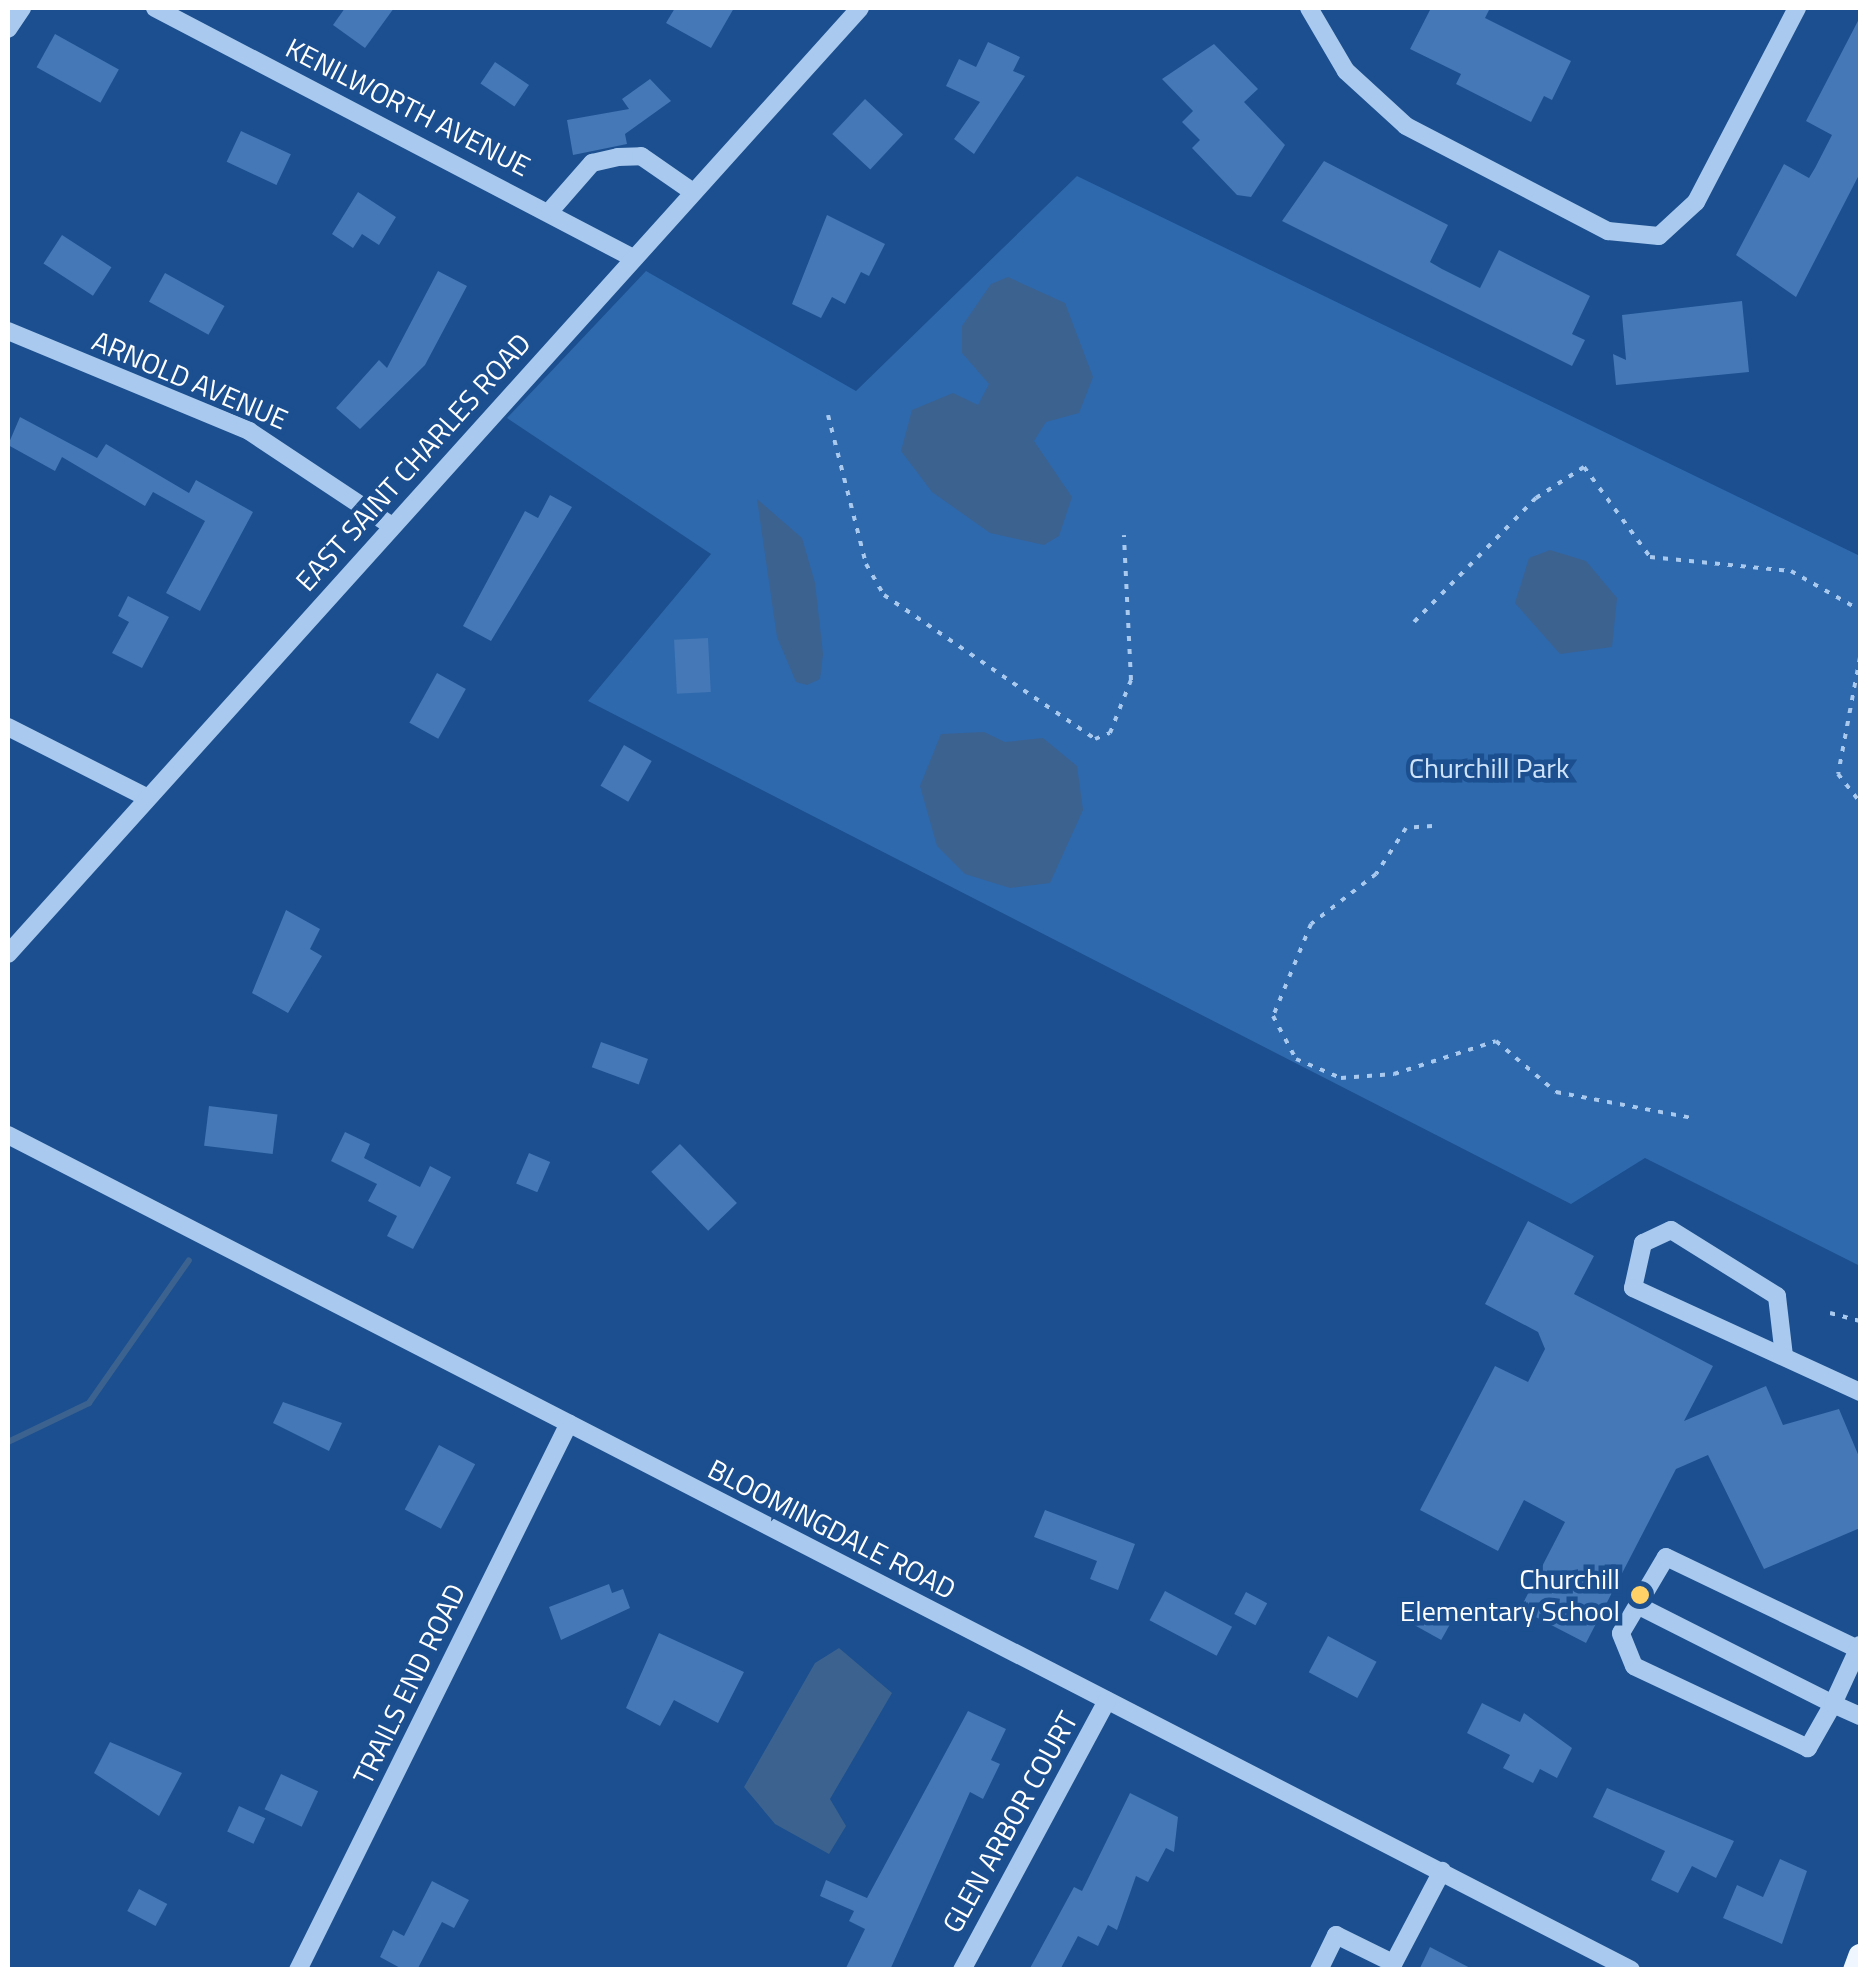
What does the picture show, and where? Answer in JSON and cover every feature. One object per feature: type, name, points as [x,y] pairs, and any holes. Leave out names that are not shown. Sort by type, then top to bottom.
[{"type":"main road","points":[[1855,1970],[1860,1956]]},
{"type":"street","points":[[8,29],[22,8]]},
{"type":"street","name":"KENILWORTH AVENUE","points":[[155,8],[550,211],[633,258]]},
{"type":"street","name":"EAST SAINT CHARLES ROAD","points":[[8,954],[860,8]]},
{"type":"street","points":[[1309,8],[1346,71],[1406,126],[1608,231],[1659,236],[1696,202],[1797,8]]},
{"type":"street","points":[[550,211],[592,163],[618,157],[654,162],[694,192]]},
{"type":"street","name":"ARNOLD AVENUE","points":[[8,331],[248,431],[392,526]]},
{"type":"street","points":[[8,727],[146,798]]},
{"type":"street","name":"BLOOMINGDALE ROAD","points":[[8,1135],[1630,1969]]},
{"type":"street","points":[[1784,1356],[1777,1296],[1671,1230],[1643,1243],[1632,1288],[1860,1392]]},
{"type":"street","name":"TRAILS END ROAD","points":[[298,1970],[569,1422]]},
{"type":"street","points":[[1666,1557],[1859,1647],[1808,1748],[1634,1666],[1621,1633],[1666,1557]]},
{"type":"street","points":[[1638,1606],[1860,1716]]},
{"type":"street","name":"GLEN ARBOR COURT","points":[[962,1970],[1107,1702]]},
{"type":"street","points":[[1319,1970],[1336,1936],[1392,1966],[1442,1872]]},
{"type":"path","points":[[828,415],[866,564],[884,594],[1096,739],[1110,733],[1131,680],[1124,535]]},
{"type":"path","points":[[1414,622],[1570,473],[1594,469],[1650,557],[1792,571],[1860,610]]},
{"type":"path","points":[[1860,656],[1838,774],[1860,802]]},
{"type":"path","points":[[1432,826],[1406,828],[1376,874],[1311,924],[1274,1016],[1296,1059],[1341,1078],[1394,1074],[1496,1040],[1556,1092],[1692,1118]]},
{"type":"path","points":[[1830,1312],[1860,1321]]},
{"type":"green space","name":"Churchill Park","points":[[1077,176],[1860,556],[1860,1266],[1645,1158],[1571,1204],[588,701],[711,554],[507,418],[646,271],[856,391]]},
{"type":"shaded area","points":[[1008,277],[1065,303],[1093,377],[1079,413],[1046,422],[1034,441],[1072,497],[1059,536],[1044,545],[990,533],[932,492],[901,451],[912,410],[953,393],[978,405],[989,384],[962,353],[962,326],[991,284]]},
{"type":"shaded area","points":[[757,499],[802,538],[815,583],[823,654],[820,679],[807,685],[796,682],[777,637]]},
{"type":"shaded area","points":[[1550,550],[1586,561],[1617,598],[1612,647],[1560,654],[1515,603],[1529,558]]},
{"type":"shaded area","points":[[984,732],[1005,742],[1043,738],[1077,766],[1083,810],[1050,883],[1010,888],[965,874],[937,846],[920,786],[941,734]]},
{"type":"shaded area","points":[[839,1648],[892,1693],[830,1799],[846,1826],[829,1854],[775,1824],[744,1787],[815,1663]]},
{"type":"building","points":[[345,8],[394,8],[365,48],[333,25]]},
{"type":"building","points":[[675,8],[734,8],[711,48],[666,23]]},
{"type":"building","points":[[1431,8],[1490,8],[1485,18],[1571,61],[1552,100],[1544,96],[1531,122],[1456,84],[1461,74],[1410,49]]},
{"type":"building","points":[[1860,17],[1860,173],[1796,297],[1736,255],[1784,164],[1809,178],[1815,168],[1832,135],[1806,121]]},
{"type":"building","points":[[55,34],[119,69],[100,103],[37,67]]},
{"type":"building","points":[[988,42],[1020,57],[1013,71],[1025,76],[974,154],[954,139],[980,102],[946,86],[959,59],[976,67]]},
{"type":"building","points":[[1214,44],[1258,89],[1244,102],[1285,145],[1251,197],[1237,195],[1192,148],[1200,140],[1182,122],[1193,111],[1162,79]]},
{"type":"building","points":[[495,62],[529,85],[514,106],[480,84]]},
{"type":"building","points":[[650,79],[671,101],[625,134],[627,144],[573,155],[567,120],[629,109],[622,99]]},
{"type":"building","points":[[865,99],[903,134],[870,170],[832,134]]},
{"type":"building","points":[[241,131],[291,154],[276,185],[227,162]]},
{"type":"building","points":[[1324,161],[1448,225],[1430,262],[1442,269],[1480,288],[1499,250],[1590,296],[1572,334],[1585,340],[1572,366],[1282,221]]},
{"type":"building","points":[[358,192],[396,217],[379,245],[362,234],[353,248],[332,234]]},
{"type":"building","points":[[827,215],[885,244],[869,276],[861,272],[845,304],[832,297],[821,318],[792,304]]},
{"type":"building","points":[[62,235],[111,267],[93,296],[43,264]]},
{"type":"building","points":[[438,271],[467,286],[425,365],[360,429],[336,408],[379,360],[387,368]]},
{"type":"building","points":[[165,273],[224,306],[208,335],[149,302]]},
{"type":"building","points":[[1742,301],[1749,372],[1616,385],[1613,354],[1626,360],[1622,315]]},
{"type":"building","points":[[20,417],[97,458],[106,444],[189,493],[196,480],[253,512],[200,611],[166,593],[205,521],[153,492],[145,506],[62,457],[55,471],[8,445]]},
{"type":"building","points":[[550,495],[572,507],[491,641],[463,626],[525,511],[538,518]]},
{"type":"building","points":[[128,596],[169,617],[142,668],[112,653],[129,622],[118,616]]},
{"type":"building","points":[[708,638],[711,692],[677,694],[674,640]]},
{"type":"building","points":[[437,673],[466,689],[438,739],[409,723]]},
{"type":"building","points":[[624,745],[652,761],[628,802],[600,786]]},
{"type":"building","points":[[286,910],[320,929],[310,949],[322,956],[288,1013],[252,993]]},
{"type":"building","points":[[601,1042],[648,1059],[639,1084],[592,1067]]},
{"type":"building","points":[[209,1106],[277,1114],[273,1154],[204,1146]]},
{"type":"building","points":[[345,1132],[370,1144],[364,1158],[420,1187],[430,1166],[451,1177],[413,1249],[387,1236],[397,1216],[368,1201],[377,1184],[331,1161]]},
{"type":"building","points":[[680,1144],[737,1203],[708,1231],[651,1172]]},
{"type":"building","points":[[529,1153],[550,1162],[537,1192],[516,1183]]},
{"type":"building","points":[[1528,1221],[1594,1256],[1574,1294],[1713,1366],[1684,1421],[1766,1386],[1783,1425],[1839,1409],[1860,1459],[1860,1528],[1764,1569],[1708,1455],[1676,1469],[1586,1643],[1520,1609],[1565,1522],[1524,1500],[1498,1551],[1420,1510],[1495,1366],[1528,1382],[1545,1349],[1538,1332],[1485,1304]]},
{"type":"building","points":[[283,1402],[342,1423],[329,1451],[273,1423]]},
{"type":"building","points":[[439,1445],[475,1464],[441,1529],[405,1509]]},
{"type":"building","points":[[1045,1510],[1135,1544],[1118,1590],[1090,1579],[1097,1561],[1034,1537]]},
{"type":"building","points":[[609,1584],[612,1593],[623,1589],[630,1608],[561,1640],[549,1607]]},
{"type":"building","points":[[1165,1591],[1232,1627],[1217,1656],[1150,1620]]},
{"type":"building","points":[[1246,1592],[1267,1603],[1255,1625],[1234,1614]]},
{"type":"building","points":[[1420,1602],[1452,1620],[1441,1640],[1409,1622]]},
{"type":"building","points":[[659,1633],[744,1672],[718,1723],[674,1700],[660,1726],[626,1708]]},
{"type":"building","points":[[1328,1636],[1377,1662],[1357,1698],[1309,1672]]},
{"type":"building","points":[[1482,1703],[1520,1722],[1524,1713],[1572,1748],[1557,1778],[1540,1769],[1533,1783],[1503,1768],[1510,1755],[1467,1733]]},
{"type":"building","points":[[968,1711],[1006,1729],[991,1760],[1000,1764],[983,1799],[970,1792],[890,1970],[845,1970],[865,1929],[849,1921],[854,1911],[820,1896],[826,1880],[867,1898]]},
{"type":"building","points":[[110,1742],[182,1773],[159,1816],[94,1773]]},
{"type":"building","points":[[281,1774],[318,1791],[302,1827],[265,1809]]},
{"type":"building","points":[[1607,1788],[1734,1841],[1716,1878],[1692,1866],[1678,1893],[1651,1880],[1665,1851],[1593,1817]]},
{"type":"building","points":[[1130,1793],[1178,1817],[1174,1852],[1166,1848],[1148,1882],[1136,1876],[1117,1930],[1108,1925],[1098,1946],[1078,1936],[1060,1970],[1029,1970],[1074,1887],[1082,1891]]},
{"type":"building","points":[[239,1806],[265,1818],[253,1844],[227,1831]]},
{"type":"building","points":[[1780,1859],[1807,1871],[1782,1944],[1723,1918],[1737,1885],[1763,1897]]},
{"type":"building","points":[[432,1881],[469,1900],[454,1928],[442,1922],[417,1970],[404,1970],[380,1957],[393,1930],[404,1936]]},
{"type":"building","points":[[139,1889],[167,1904],[156,1926],[127,1911]]},
{"type":"building","points":[[1430,1947],[1474,1970],[1419,1970]]},
{"type":"waterway","points":[[8,1442],[89,1403],[189,1260]]},
{"type":"place","name":"Churchill Elementary School","points":[[1640,1595]]}]
